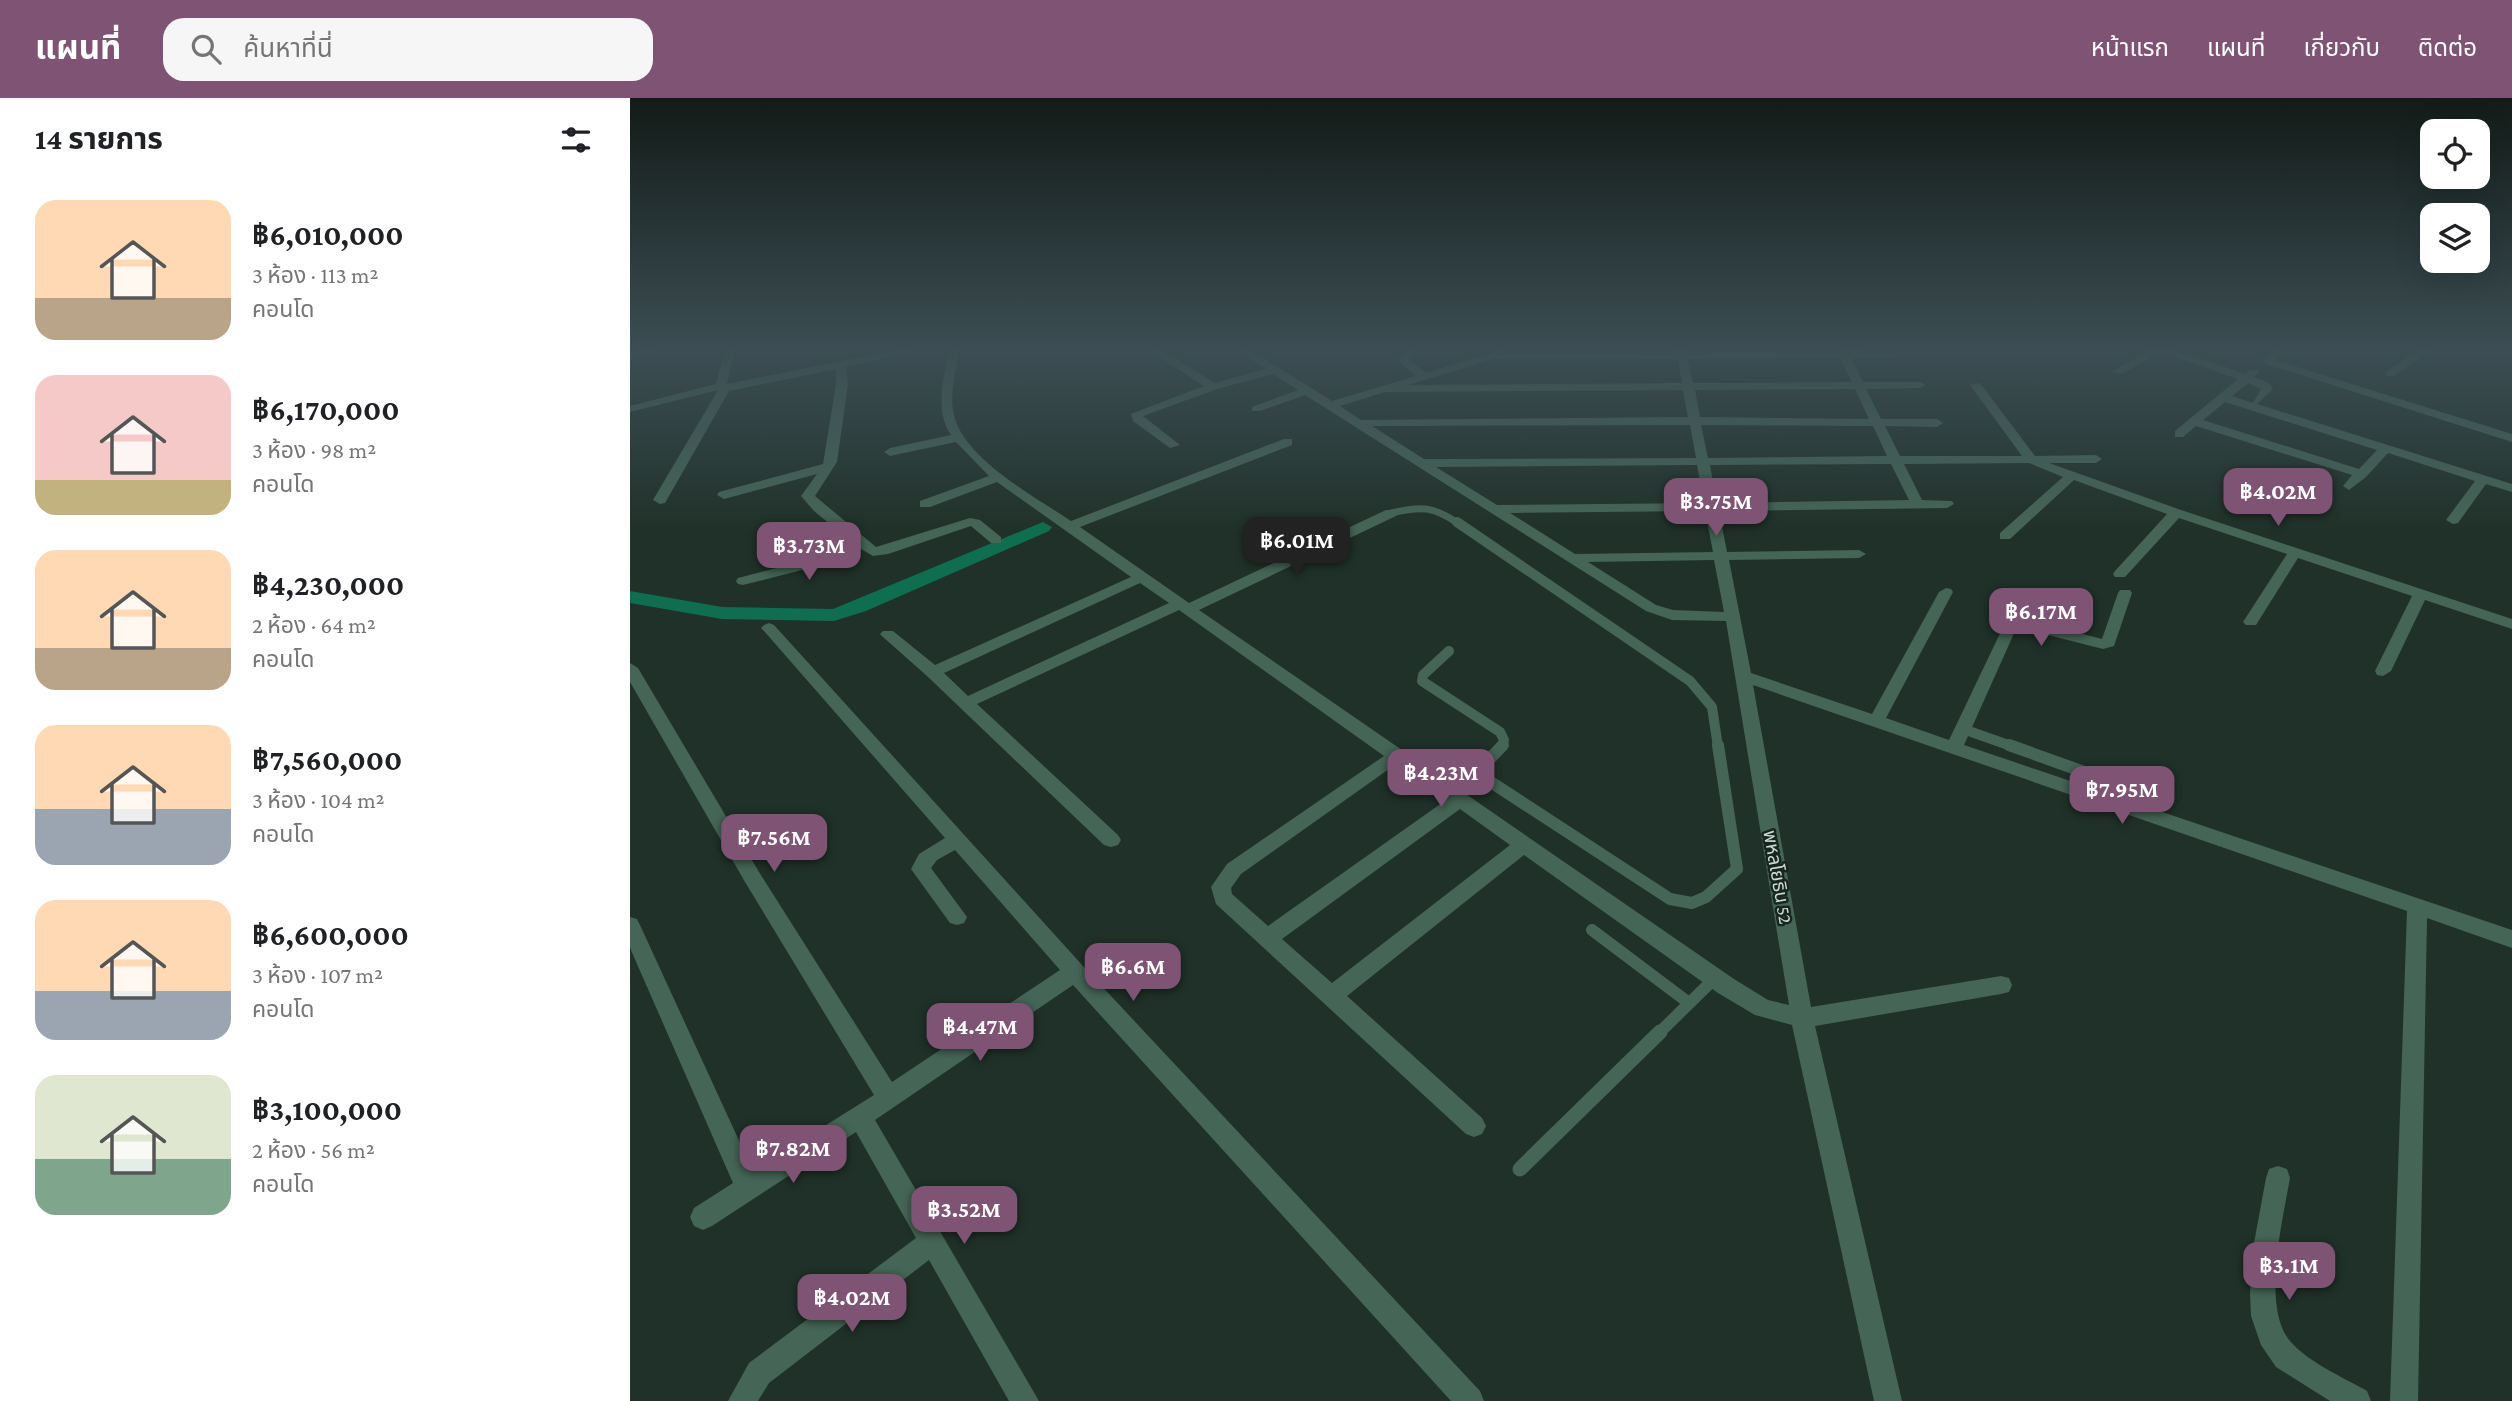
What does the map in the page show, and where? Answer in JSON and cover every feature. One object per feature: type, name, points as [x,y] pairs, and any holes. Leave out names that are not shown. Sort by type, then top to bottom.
[{"type":"street","points":[[660,500],[710,410]]},
{"type":"street","points":[[838,410],[828,467],[808,496],[812,505],[873,552],[970,522],[996,540]]},
{"type":"street","points":[[946,410],[956,438],[998,477],[1715,978],[1763,1008],[1802,1018],[2001,985]]},
{"type":"street","points":[[1149,410],[1137,414],[1137,419],[1174,445]]},
{"type":"street","points":[[1339,410],[1660,612],[1732,617]]},
{"type":"street","name":"พหลโยธิน 52","points":[[1693,410],[1744,676],[1802,1018],[1888,1401]]},
{"type":"street","points":[[1873,410],[1917,504]]},
{"type":"street","points":[[1995,410],[2032,460],[2070,477],[2512,624]]},
{"type":"street","points":[[2179,434],[2207,410]]},
{"type":"street","points":[[2263,410],[2512,488]]},
{"type":"street","points":[[2422,410],[2512,438]]},
{"type":"street","points":[[1361,424],[1695,421],[1937,423]]},
{"type":"street","points":[[2194,421],[2362,474]]},
{"type":"street","points":[[890,452],[956,438]]},
{"type":"street","points":[[1069,527],[1288,442]]},
{"type":"street","points":[[2349,486],[2386,448]]},
{"type":"street","points":[[1424,463],[2096,459]]},
{"type":"street","points":[[724,495],[828,467]]},
{"type":"street","points":[[925,504],[998,477]]},
{"type":"street","points":[[2006,536],[2070,477]]},
{"type":"street","points":[[2453,520],[2483,479]]},
{"type":"street","points":[[1496,509],[1947,504]]},
{"type":"street","points":[[966,703],[1391,513]]},
{"type":"street","points":[[2120,574],[2176,513]]},
{"type":"street","points":[[743,581],[801,566],[863,544]]},
{"type":"street","points":[[2251,622],[2295,552]]},
{"type":"street","points":[[1574,558],[1859,554]]},
{"type":"street","points":[[933,673],[1142,577]]},
{"type":"street","points":[[1876,721],[1946,592]]},
{"type":"street","points":[[1954,748],[2011,626],[2020,623],[2108,643],[2125,593]]},
{"type":"street","points":[[2383,671],[2421,593]]},
{"type":"street","points":[[769,628],[1075,972],[1470,1401]]},
{"type":"street","points":[[888,635],[966,703],[1111,840]]},
{"type":"street","points":[[630,667],[752,877],[889,1098]]},
{"type":"street","points":[[1744,676],[2512,939]]},
{"type":"street","points":[[1397,755],[1234,869],[1221,887],[1223,898],[1474,1126]]},
{"type":"street","points":[[1267,938],[1458,797]]},
{"type":"street","points":[[957,917],[921,869],[923,862],[930,855],[958,840]]},
{"type":"street","points":[[1331,996],[1525,844]]},
{"type":"street","points":[[2404,1401],[2417,907]]},
{"type":"street","points":[[630,925],[748,1187]]},
{"type":"street","points":[[703,1217],[889,1098],[1075,972]]},
{"type":"street","points":[[860,1116],[1025,1401]]},
{"type":"street","points":[[2278,1178],[2264,1257],[2266,1330],[2280,1353],[2357,1401]]},
{"type":"street","points":[[742,1401],[760,1373],[933,1241]]},
{"type":"lane","points":[[1391,513],[1415,507],[1440,511],[1690,681],[1712,708],[1737,869],[1706,897],[1692,903],[1670,899],[1477,774]]},
{"type":"lane","points":[[1449,651],[1423,675],[1422,681],[1500,732],[1504,740],[1502,749],[1458,797]]},
{"type":"lane","points":[[1963,729],[2112,782]]},
{"type":"lane","points":[[1592,930],[1689,1003]]},
{"type":"lane","points":[[1520,1169],[1715,978]]},
{"type":"waterway","points":[[630,597],[722,613],[834,615],[859,607],[1043,527]]}]
